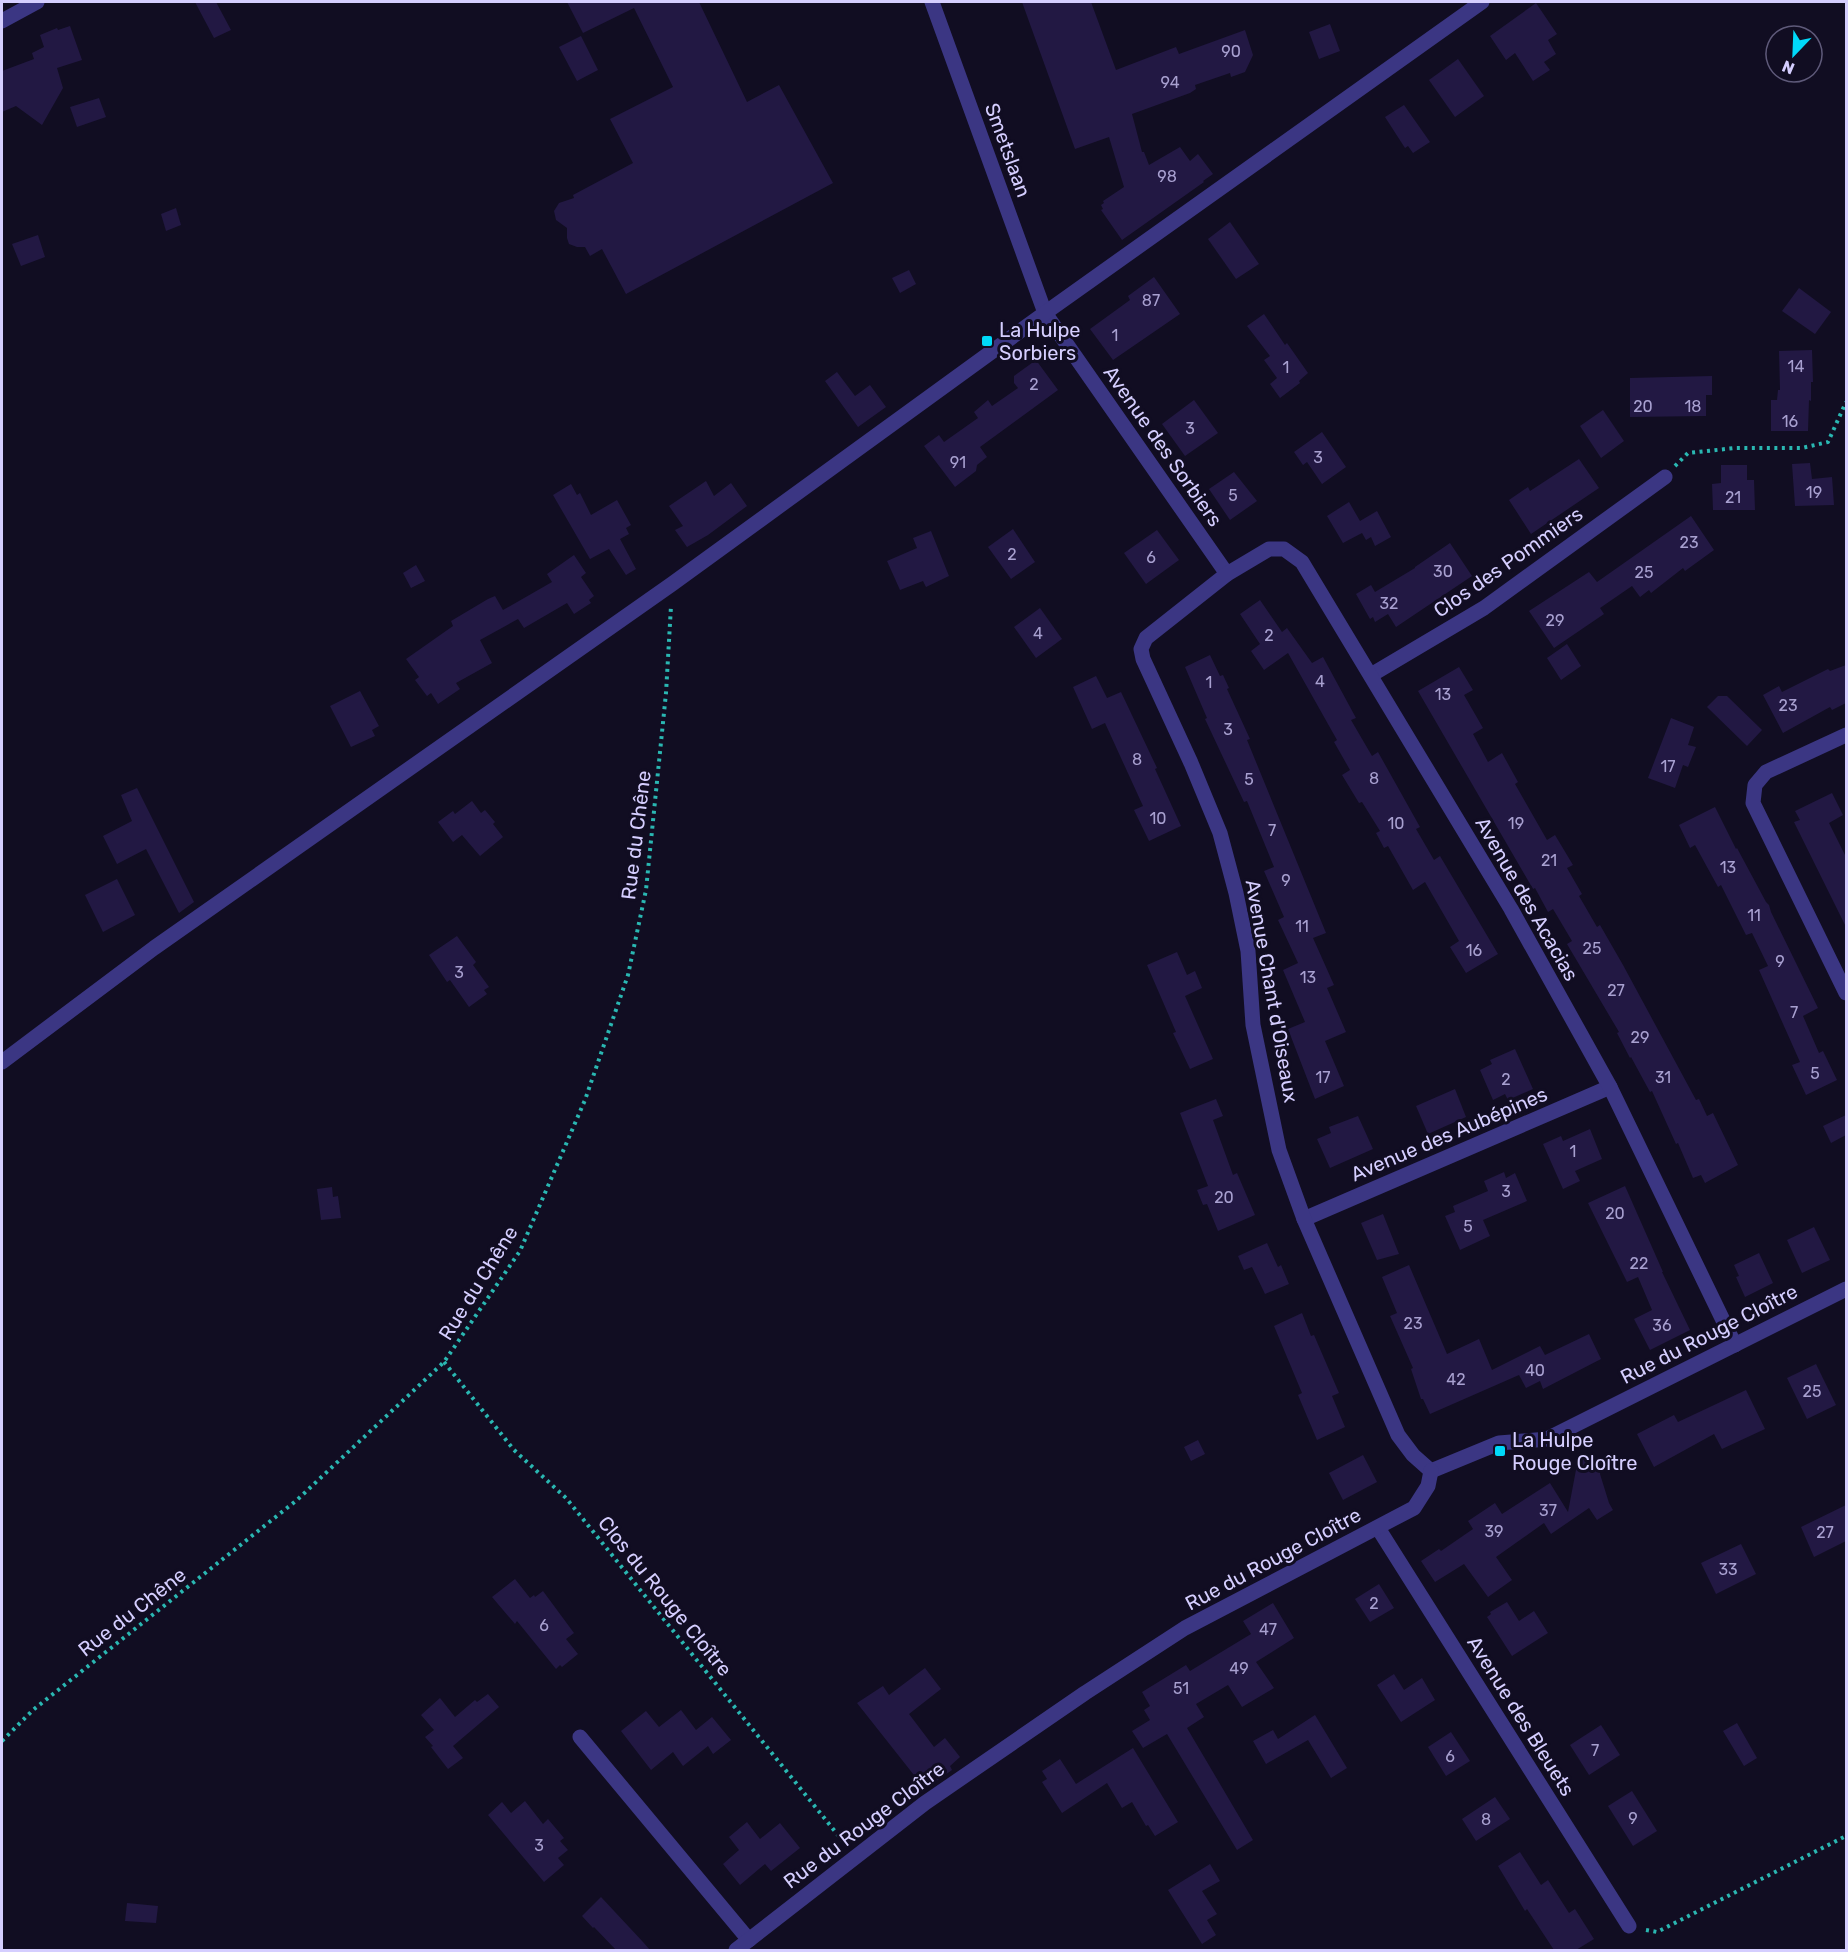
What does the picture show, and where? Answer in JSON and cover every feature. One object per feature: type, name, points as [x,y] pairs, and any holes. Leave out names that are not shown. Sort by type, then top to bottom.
[{"type":"street","points":[[2,21],[37,2]]},
{"type":"street","name":"Smetslaan","points":[[932,2],[1045,313]]},
{"type":"street","points":[[2,1062],[154,948],[672,584],[1045,313],[1482,2]]},
{"type":"street","name":"Avenue des Sorbiers","points":[[1045,313],[1227,574]]},
{"type":"street","name":"Clos des Pommiers","points":[[1371,675],[1484,608],[1665,477]]},
{"type":"street","name":"Avenue des Acacias","points":[[1227,574],[1269,549],[1284,549],[1302,562],[1510,909],[1610,1087],[1735,1345]]},
{"type":"street","name":"Avenue Chant d'Oiseaux","points":[[1227,574],[1146,638],[1141,649],[1143,659],[1191,763],[1220,833],[1248,951],[1253,1025],[1279,1150],[1305,1219],[1398,1435],[1413,1455],[1431,1471]]},
{"type":"street","points":[[1846,735],[1766,772],[1755,785],[1753,803],[1846,993]]},
{"type":"street","name":"Avenue des Aubépines","points":[[1305,1219],[1610,1087]]},
{"type":"street","name":"Rue du Rouge Cloître","points":[[736,1950],[855,1857],[987,1759],[1185,1628],[1414,1508],[1428,1486],[1431,1471],[1499,1443],[1547,1439],[1846,1289]]},
{"type":"street","name":"Avenue des Bleuets","points":[[1378,1528],[1629,1926]]},
{"type":"street","points":[[580,1737],[749,1940]]},
{"type":"path","points":[[1665,477],[1688,453],[1735,448],[1802,448],[1828,442],[1846,402]]},
{"type":"path","name":"Rue du Chêne","points":[[2,1741],[33,1710],[297,1500],[444,1362],[520,1251],[585,1100],[628,975],[648,878],[666,693],[672,584]]},
{"type":"path","name":"Clos du Rouge Cloître","points":[[444,1362],[514,1450],[566,1498],[855,1857]]},
{"type":"path","points":[[1629,1926],[1657,1932],[1846,1836]]},
{"type":"building","points":[[195,2],[216,2],[231,30],[214,38]]},
{"type":"building","points":[[567,2],[699,2],[747,102],[779,85],[833,183],[626,294],[602,249],[590,256],[585,247],[569,244],[567,228],[556,220],[554,211],[559,203],[574,198],[573,195],[633,163],[610,119],[673,87],[634,8],[583,33]]},
{"type":"building","points":[[1022,2],[1091,2],[1116,70],[1176,47],[1179,54],[1245,30],[1253,55],[1245,72],[1231,77],[1230,73],[1195,85],[1196,89],[1190,93],[1132,114],[1142,152],[1149,165],[1180,147],[1190,161],[1198,154],[1213,174],[1122,240],[1101,210],[1103,201],[1124,187],[1109,137],[1075,149]]},
{"type":"building","points":[[1536,3],[1557,34],[1548,40],[1556,54],[1544,62],[1550,70],[1533,81],[1515,53],[1506,60],[1490,36]]},
{"type":"building","points":[[1330,24],[1340,51],[1319,59],[1309,32]]},
{"type":"building","points":[[70,26],[82,60],[57,68],[63,88],[42,125],[16,106],[2,112],[2,71],[34,59],[32,53],[44,47],[40,35],[57,28],[58,30]]},
{"type":"building","points":[[581,36],[598,70],[577,81],[559,47]]},
{"type":"building","points":[[1458,59],[1484,96],[1455,117],[1429,80]]},
{"type":"building","points":[[99,98],[106,117],[77,127],[70,107]]},
{"type":"building","points":[[1404,105],[1430,142],[1413,153],[1408,146],[1405,148],[1385,117]]},
{"type":"building","points":[[176,208],[181,225],[166,231],[161,214]]},
{"type":"building","points":[[1230,222],[1259,264],[1236,279],[1208,239]]},
{"type":"building","points":[[38,235],[45,257],[21,266],[12,244]]},
{"type":"building","points":[[909,270],[916,284],[900,293],[892,278]]},
{"type":"building","points":[[1154,277],[1180,314],[1113,360],[1090,329],[1130,300],[1128,296]]},
{"type":"building","points":[[1799,288],[1831,312],[1815,334],[1782,311]]},
{"type":"building","points":[[1264,314],[1308,373],[1299,381],[1300,383],[1280,398],[1270,384],[1277,378],[1264,360],[1270,356],[1247,326]]},
{"type":"building","points":[[1812,350],[1813,382],[1811,382],[1811,401],[1809,400],[1808,431],[1771,431],[1771,400],[1777,400],[1778,390],[1780,390],[1779,351]]},
{"type":"building","points":[[1036,360],[1058,390],[980,447],[987,457],[977,465],[976,471],[955,487],[924,446],[939,435],[944,442],[978,418],[974,412],[988,400],[992,406],[1018,388],[1014,383],[1014,376]]},
{"type":"building","points":[[837,372],[855,396],[870,385],[886,407],[858,427],[825,381]]},
{"type":"building","points":[[1712,376],[1712,395],[1706,395],[1706,416],[1630,417],[1630,378]]},
{"type":"building","points":[[1194,400],[1218,433],[1185,456],[1162,424]]},
{"type":"building","points":[[1603,410],[1624,441],[1601,458],[1580,426]]},
{"type":"building","points":[[1322,432],[1346,467],[1322,484],[1307,462],[1303,465],[1294,452]]},
{"type":"building","points":[[1579,459],[1599,488],[1531,534],[1509,500],[1528,487],[1530,491]]},
{"type":"building","points":[[1810,463],[1812,479],[1832,477],[1834,505],[1795,506],[1792,464]]},
{"type":"building","points":[[1721,465],[1747,465],[1747,480],[1754,480],[1755,510],[1713,510],[1712,484],[1721,483]]},
{"type":"building","points":[[1234,472],[1257,501],[1230,520],[1209,489]]},
{"type":"building","points":[[706,481],[714,496],[731,483],[747,506],[708,535],[687,547],[675,530],[683,526],[669,506]]},
{"type":"building","points":[[571,484],[577,495],[580,493],[591,515],[617,500],[631,525],[626,528],[629,534],[620,539],[636,569],[626,575],[609,549],[590,559],[553,495]]},
{"type":"building","points":[[1349,502],[1360,521],[1377,511],[1391,537],[1375,546],[1371,537],[1366,540],[1362,533],[1343,543],[1327,516]]},
{"type":"building","points":[[1691,516],[1714,550],[1685,571],[1683,568],[1651,593],[1649,590],[1640,597],[1632,586],[1600,608],[1604,614],[1554,648],[1529,611],[1589,572],[1597,582]]},
{"type":"building","points":[[1013,529],[1035,562],[1011,579],[988,547]]},
{"type":"building","points":[[1157,530],[1179,560],[1146,584],[1124,553]]},
{"type":"building","points":[[931,531],[949,576],[926,587],[923,581],[900,590],[887,561],[917,548],[913,538]]},
{"type":"building","points":[[1450,543],[1472,576],[1396,627],[1388,614],[1375,622],[1373,617],[1370,619],[1356,594],[1371,585],[1375,592]]},
{"type":"building","points":[[574,555],[586,573],[581,577],[594,596],[589,600],[591,603],[574,614],[567,603],[524,628],[518,619],[480,640],[492,663],[456,683],[460,689],[438,704],[431,693],[427,696],[415,680],[419,677],[406,659],[453,626],[451,621],[488,599],[495,596],[503,610],[552,582],[547,574]]},
{"type":"building","points":[[416,565],[425,581],[411,588],[403,573]]},
{"type":"building","points":[[1260,600],[1282,632],[1287,628],[1312,663],[1323,657],[1356,718],[1351,720],[1372,756],[1378,752],[1420,827],[1416,829],[1434,860],[1440,856],[1498,954],[1466,973],[1450,947],[1459,941],[1425,882],[1413,890],[1388,846],[1384,848],[1376,833],[1380,831],[1342,775],[1350,770],[1334,742],[1337,740],[1288,653],[1264,670],[1251,651],[1260,644],[1240,614]]},
{"type":"building","points":[[1040,608],[1062,639],[1036,658],[1014,627]]},
{"type":"building","points":[[1567,644],[1581,666],[1561,680],[1547,658]]},
{"type":"building","points":[[1210,655],[1220,676],[1223,675],[1229,688],[1227,689],[1250,739],[1247,740],[1326,933],[1313,938],[1334,985],[1327,988],[1346,1032],[1325,1041],[1344,1086],[1315,1099],[1288,1029],[1305,1022],[1283,970],[1298,963],[1278,920],[1284,917],[1264,871],[1274,867],[1247,801],[1244,802],[1205,719],[1207,718],[1185,667]]},
{"type":"building","points":[[1846,665],[1846,703],[1832,710],[1830,707],[1783,733],[1763,695],[1779,686],[1782,692],[1828,669],[1830,671]]},
{"type":"building","points":[[1459,667],[1473,690],[1464,695],[1483,728],[1473,734],[1488,762],[1502,753],[1518,782],[1515,784],[1547,840],[1555,835],[1573,865],[1567,868],[1582,894],[1579,896],[1597,927],[1600,925],[1623,965],[1696,1100],[1699,1099],[1707,1116],[1713,1113],[1738,1165],[1705,1183],[1701,1175],[1693,1178],[1652,1091],[1650,1092],[1630,1058],[1617,1033],[1619,1032],[1567,944],[1572,941],[1553,909],[1548,912],[1535,888],[1533,889],[1418,691]]},
{"type":"building","points":[[1096,676],[1107,698],[1121,692],[1181,826],[1149,841],[1134,810],[1143,806],[1105,723],[1092,729],[1073,687]]},
{"type":"building","points":[[360,691],[379,726],[372,730],[375,736],[351,747],[330,706]]},
{"type":"building","points":[[1718,696],[1727,696],[1762,730],[1747,746],[1707,707]]},
{"type":"building","points":[[1671,718],[1694,727],[1688,745],[1696,747],[1688,767],[1683,765],[1675,788],[1648,778]]},
{"type":"building","points":[[137,788],[194,902],[179,913],[146,849],[117,864],[103,836],[132,821],[121,795]]},
{"type":"building","points":[[1832,793],[1843,815],[1829,823],[1846,857],[1846,927],[1794,822],[1800,820],[1795,811]]},
{"type":"building","points":[[472,801],[481,813],[485,810],[503,837],[480,856],[462,835],[453,842],[438,822],[453,811],[455,814]]},
{"type":"building","points":[[1715,807],[1736,849],[1769,905],[1818,1008],[1803,1016],[1819,1053],[1823,1051],[1837,1080],[1806,1095],[1792,1065],[1800,1062],[1759,970],[1768,966],[1752,933],[1746,935],[1721,885],[1718,887],[1695,845],[1690,848],[1679,825]]},
{"type":"building","points":[[117,879],[135,915],[103,932],[85,895]]},
{"type":"building","points":[[457,936],[476,962],[473,965],[489,987],[484,990],[487,994],[469,1007],[450,980],[447,982],[429,955]]},
{"type":"building","points":[[1177,952],[1187,975],[1195,971],[1202,988],[1185,996],[1213,1059],[1190,1069],[1173,1033],[1176,1032],[1147,965]]},
{"type":"building","points":[[1515,1049],[1533,1089],[1508,1100],[1505,1094],[1493,1100],[1480,1070],[1492,1064],[1490,1060]]},
{"type":"building","points":[[1455,1089],[1466,1117],[1428,1134],[1416,1106]]},
{"type":"building","points":[[1216,1099],[1223,1116],[1213,1120],[1233,1175],[1237,1173],[1255,1215],[1218,1231],[1207,1204],[1203,1205],[1197,1190],[1208,1186],[1180,1113]]},
{"type":"building","points":[[1846,1115],[1846,1135],[1831,1143],[1823,1126]]},
{"type":"building","points":[[1358,1116],[1373,1149],[1330,1168],[1317,1139],[1331,1133],[1329,1127]]},
{"type":"building","points":[[1590,1129],[1602,1159],[1575,1171],[1580,1181],[1563,1189],[1543,1144],[1561,1136],[1563,1141]]},
{"type":"building","points":[[1504,1172],[1506,1178],[1515,1173],[1527,1201],[1483,1220],[1490,1236],[1460,1250],[1445,1216],[1455,1212],[1453,1206],[1488,1191],[1484,1181]]},
{"type":"building","points":[[1625,1186],[1690,1330],[1650,1350],[1634,1319],[1652,1310],[1638,1277],[1627,1282],[1588,1203]]},
{"type":"building","points":[[332,1187],[333,1197],[338,1196],[341,1218],[321,1220],[317,1189]]},
{"type":"building","points":[[1383,1214],[1399,1254],[1377,1260],[1361,1223]]},
{"type":"building","points":[[1814,1227],[1830,1260],[1802,1273],[1787,1240]]},
{"type":"building","points":[[1267,1243],[1278,1267],[1281,1265],[1289,1284],[1265,1294],[1252,1267],[1244,1270],[1238,1256]]},
{"type":"building","points":[[1759,1253],[1773,1283],[1745,1297],[1736,1277],[1739,1276],[1734,1265]]},
{"type":"building","points":[[1409,1265],[1447,1354],[1479,1339],[1492,1370],[1540,1346],[1545,1355],[1589,1334],[1601,1359],[1543,1389],[1540,1381],[1526,1388],[1519,1375],[1430,1414],[1421,1399],[1411,1369],[1413,1368],[1390,1316],[1397,1313],[1382,1277]]},
{"type":"building","points":[[1302,1313],[1339,1393],[1332,1396],[1345,1427],[1317,1440],[1298,1395],[1302,1393],[1274,1326]]},
{"type":"building","points":[[1816,1364],[1836,1405],[1807,1419],[1787,1378]]},
{"type":"building","points":[[1746,1390],[1765,1429],[1722,1449],[1714,1434],[1654,1467],[1637,1434],[1674,1415],[1678,1422]]},
{"type":"building","points":[[1198,1440],[1205,1454],[1191,1461],[1184,1447]]},
{"type":"building","points":[[1579,1454],[1603,1460],[1600,1474],[1613,1510],[1597,1520],[1589,1508],[1551,1534],[1544,1523],[1496,1557],[1512,1580],[1488,1597],[1464,1564],[1435,1582],[1421,1561],[1439,1549],[1441,1551],[1473,1529],[1468,1521],[1495,1503],[1502,1514],[1550,1483],[1568,1512]]},
{"type":"building","points":[[1363,1455],[1377,1482],[1343,1500],[1329,1473]]},
{"type":"building","points":[[1846,1505],[1846,1541],[1814,1557],[1801,1527]]},
{"type":"building","points":[[1741,1544],[1756,1574],[1716,1594],[1701,1563]]},
{"type":"building","points":[[515,1579],[530,1598],[543,1591],[574,1633],[566,1639],[578,1654],[562,1667],[560,1665],[556,1669],[517,1621],[515,1624],[492,1597]]},
{"type":"building","points":[[1379,1584],[1394,1608],[1370,1622],[1355,1599]]},
{"type":"building","points":[[1507,1602],[1519,1621],[1534,1611],[1548,1633],[1512,1656],[1487,1617],[1491,1614],[1490,1612]]},
{"type":"building","points":[[1273,1603],[1294,1638],[1256,1662],[1274,1688],[1242,1707],[1228,1685],[1196,1704],[1204,1717],[1187,1728],[1253,1840],[1237,1850],[1167,1734],[1143,1748],[1132,1731],[1150,1720],[1144,1710],[1150,1706],[1142,1692],[1186,1665],[1190,1671],[1251,1634],[1243,1621]]},
{"type":"building","points":[[925,1668],[941,1689],[909,1714],[934,1747],[945,1738],[960,1757],[950,1766],[952,1770],[925,1789],[857,1703],[883,1686],[889,1695]]},
{"type":"building","points":[[1394,1674],[1404,1690],[1422,1678],[1435,1700],[1401,1722],[1377,1685]]},
{"type":"building","points":[[488,1694],[499,1707],[453,1746],[463,1758],[448,1769],[425,1737],[434,1730],[421,1715],[440,1698],[455,1717],[475,1700],[477,1702]]},
{"type":"building","points":[[681,1710],[696,1730],[712,1717],[731,1740],[713,1754],[708,1746],[683,1766],[673,1752],[651,1770],[621,1731],[646,1711],[659,1727]]},
{"type":"building","points":[[1315,1715],[1347,1768],[1331,1778],[1308,1740],[1266,1764],[1253,1741],[1273,1730],[1278,1739]]},
{"type":"building","points":[[1737,1723],[1757,1758],[1744,1766],[1723,1731]]},
{"type":"building","points":[[1601,1725],[1620,1755],[1589,1775],[1570,1745]]},
{"type":"building","points":[[1451,1732],[1470,1761],[1446,1776],[1428,1747]]},
{"type":"building","points":[[1133,1748],[1178,1822],[1155,1836],[1148,1825],[1146,1826],[1132,1802],[1122,1808],[1107,1783],[1062,1813],[1042,1782],[1047,1779],[1042,1771],[1060,1759],[1076,1784]]},
{"type":"building","points":[[1632,1791],[1657,1831],[1633,1846],[1608,1806]]},
{"type":"building","points":[[1495,1797],[1510,1819],[1476,1841],[1462,1819]]},
{"type":"building","points":[[525,1801],[543,1824],[548,1819],[564,1838],[560,1841],[568,1850],[558,1858],[564,1865],[544,1882],[488,1815],[502,1802],[511,1813]]},
{"type":"building","points":[[747,1822],[760,1839],[780,1823],[800,1848],[771,1871],[765,1864],[740,1885],[723,1864],[739,1850],[729,1837]]},
{"type":"building","points":[[1520,1852],[1541,1885],[1548,1880],[1569,1913],[1575,1909],[1594,1939],[1576,1950],[1554,1950],[1527,1909],[1525,1911],[1498,1866]]},
{"type":"building","points":[[1210,1864],[1220,1881],[1202,1891],[1217,1914],[1207,1920],[1216,1935],[1202,1944],[1168,1890]]},
{"type":"building","points":[[601,1897],[650,1950],[616,1950],[593,1928],[582,1916]]},
{"type":"building","points":[[127,1903],[158,1906],[156,1923],[125,1921]]},
{"type":"place","name":"La Hulpe Sorbiers","points":[[987,341]]},
{"type":"place","name":"La Hulpe Rouge Cloître","points":[[1500,1451]]}]
